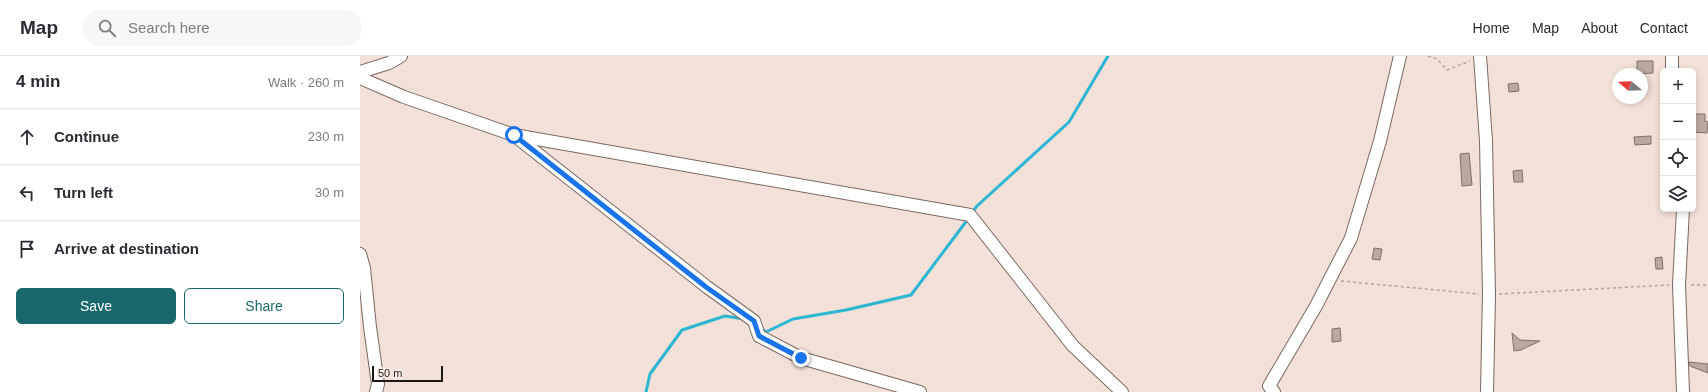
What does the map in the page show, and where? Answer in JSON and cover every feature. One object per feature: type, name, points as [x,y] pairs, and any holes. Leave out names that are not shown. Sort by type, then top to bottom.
[{"type":"street","points":[[360,72],[389,63],[401,56]]},
{"type":"street","points":[[1274,392],[1269,386],[1316,306],[1351,238],[1380,141],[1400,56]]},
{"type":"street","points":[[1480,56],[1486,141],[1489,294],[1487,392]]},
{"type":"street","points":[[1672,56],[1672,68]]},
{"type":"street","points":[[360,78],[404,97],[514,135],[970,215],[1074,346],[1122,392]]},
{"type":"street","points":[[514,135],[706,287],[754,321],[759,336],[801,358],[920,392]]},
{"type":"street","points":[[1683,212],[1679,285],[1683,392]]},
{"type":"street","points":[[360,254],[364,268],[378,384],[376,392]]},
{"type":"path","points":[[1428,56],[1437,59],[1447,70],[1480,56]]},
{"type":"path","points":[[1330,280],[1489,294],[1708,285]]},
{"type":"building","points":[[1637,61],[1653,61],[1653,73],[1648,73],[1648,68],[1637,68]]},
{"type":"building","points":[[1518,83],[1519,91],[1509,92],[1508,84]]},
{"type":"building","points":[[1696,114],[1705,114],[1705,121],[1708,122],[1707,133],[1696,132]]},
{"type":"building","points":[[1651,136],[1651,144],[1635,145],[1634,137]]},
{"type":"building","points":[[1469,153],[1472,185],[1462,186],[1460,154]]},
{"type":"building","points":[[1522,170],[1523,182],[1514,182],[1513,171]]},
{"type":"building","points":[[1374,248],[1382,249],[1380,260],[1372,259]]},
{"type":"building","points":[[1662,257],[1663,269],[1656,269],[1655,258]]},
{"type":"building","points":[[1340,328],[1341,341],[1332,342],[1332,329]]},
{"type":"building","points":[[1512,333],[1520,340],[1540,341],[1521,350],[1514,351]]},
{"type":"building","points":[[1689,362],[1708,364],[1708,373],[1690,366]]},
{"type":"waterway","points":[[971,214],[977,206],[1069,122],[1108,56]]},
{"type":"waterway","points":[[761,328],[766,332],[793,319],[846,310],[911,295],[968,219]]},
{"type":"waterway","points":[[646,392],[650,374],[682,330],[725,316],[744,319]]},
{"type":"route","points":[[514,135],[706,287],[754,321],[759,336],[801,358]]}]
